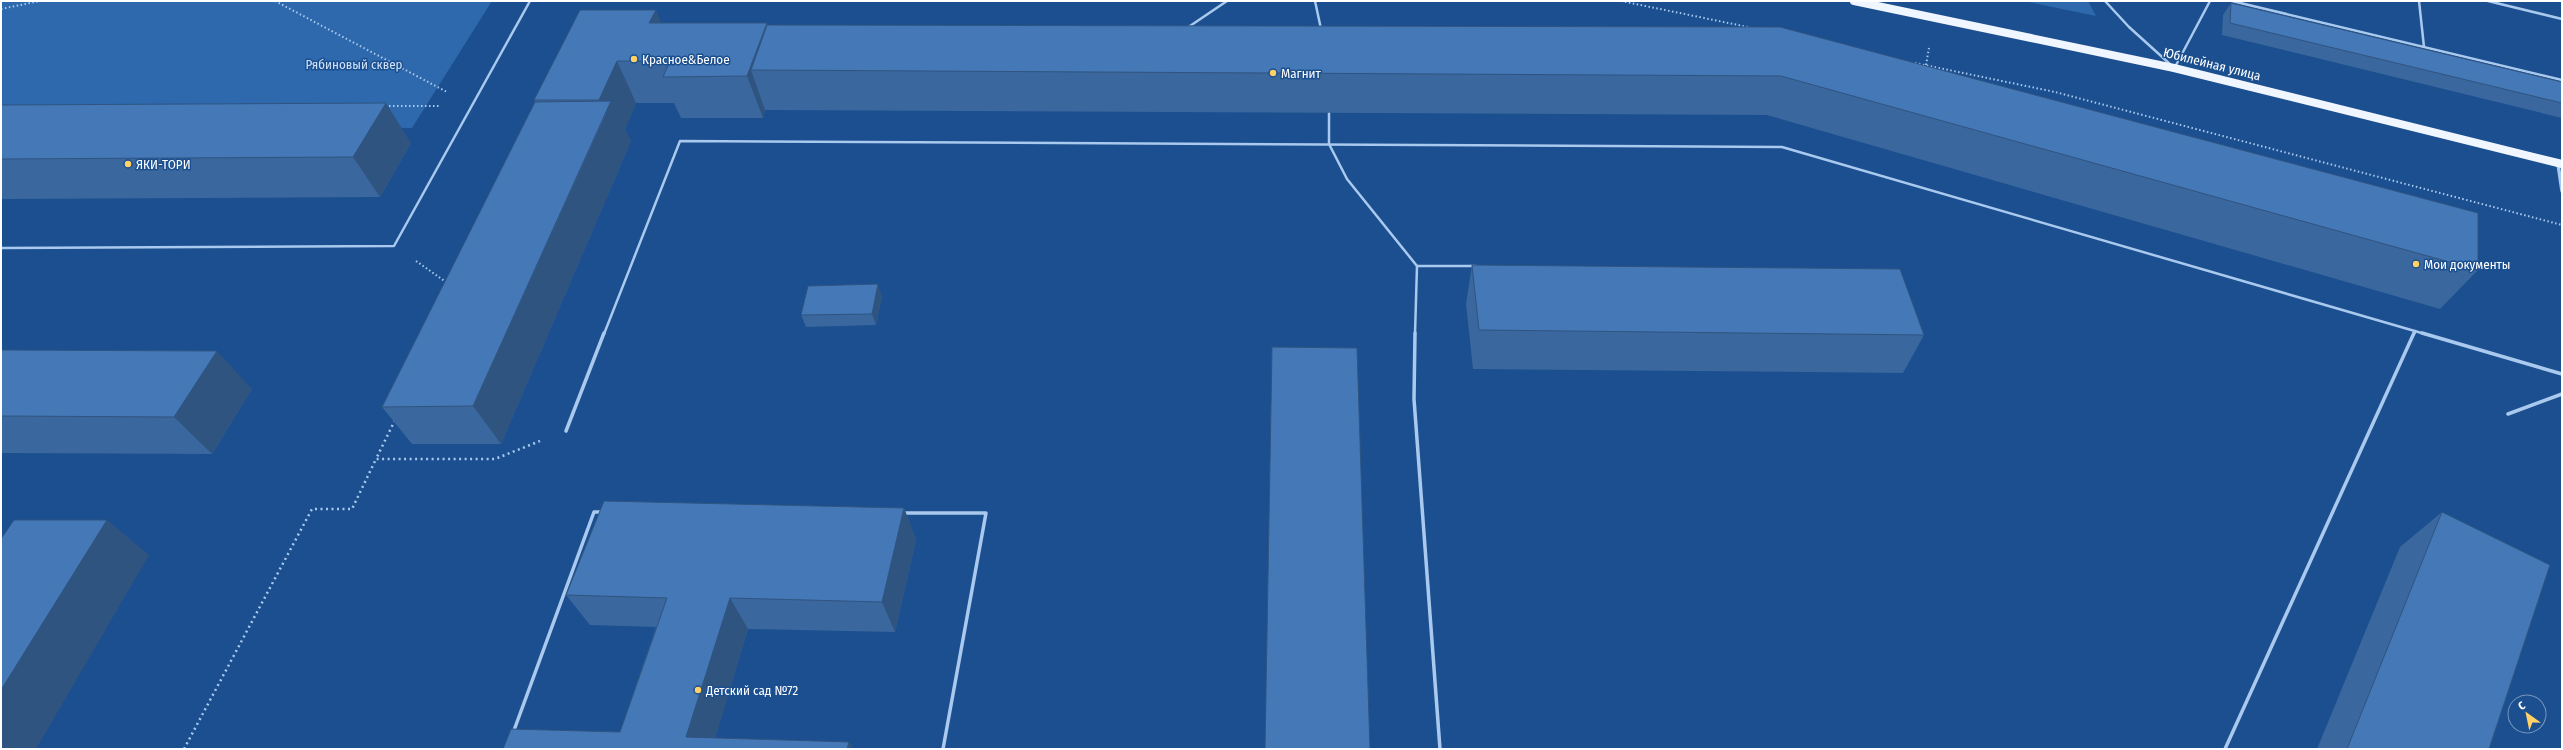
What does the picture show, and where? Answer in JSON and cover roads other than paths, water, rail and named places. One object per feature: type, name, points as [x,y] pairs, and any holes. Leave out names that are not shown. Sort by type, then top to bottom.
[{"type":"main road","name":"Юбилейная улица","points":[[1854,1],[2174,68],[2560,164]]},
{"type":"street","points":[[2560,164],[2562,191]]},
{"type":"lane","points":[[1,248],[394,246],[530,1]]},
{"type":"lane","points":[[1183,30],[1227,1]]},
{"type":"lane","points":[[1315,1],[1322,37]]},
{"type":"lane","points":[[2105,1],[2129,27],[2174,68],[2210,1]]},
{"type":"lane","points":[[2232,1],[2562,80]]},
{"type":"lane","points":[[2419,1],[2424,47]]},
{"type":"lane","points":[[2488,1],[2562,19]]},
{"type":"lane","points":[[1329,113],[1329,144],[1347,178],[1417,266],[1414,399],[1440,749]]},
{"type":"lane","points":[[566,431],[680,140],[1782,147],[2562,374]]},
{"type":"lane","points":[[1417,266],[1480,266]]},
{"type":"lane","points":[[2225,749],[2415,331]]},
{"type":"lane","points":[[2508,414],[2562,394]]},
{"type":"lane","points":[[510,742],[594,512],[610,512]]},
{"type":"lane","points":[[898,513],[986,513],[943,749]]},
{"type":"place","name":"Красное&Белое","points":[[634,59]]},
{"type":"place","name":"Магнит","points":[[1273,73]]},
{"type":"place","name":"ЯКИ-ТОРИ","points":[[128,164]]},
{"type":"place","name":"Мои документы","points":[[2416,264]]},
{"type":"place","name":"Детский сад №72","points":[[698,690]]},
{"type":"park label","name":"Рябиновый сквер","points":[[354,64]]}]
